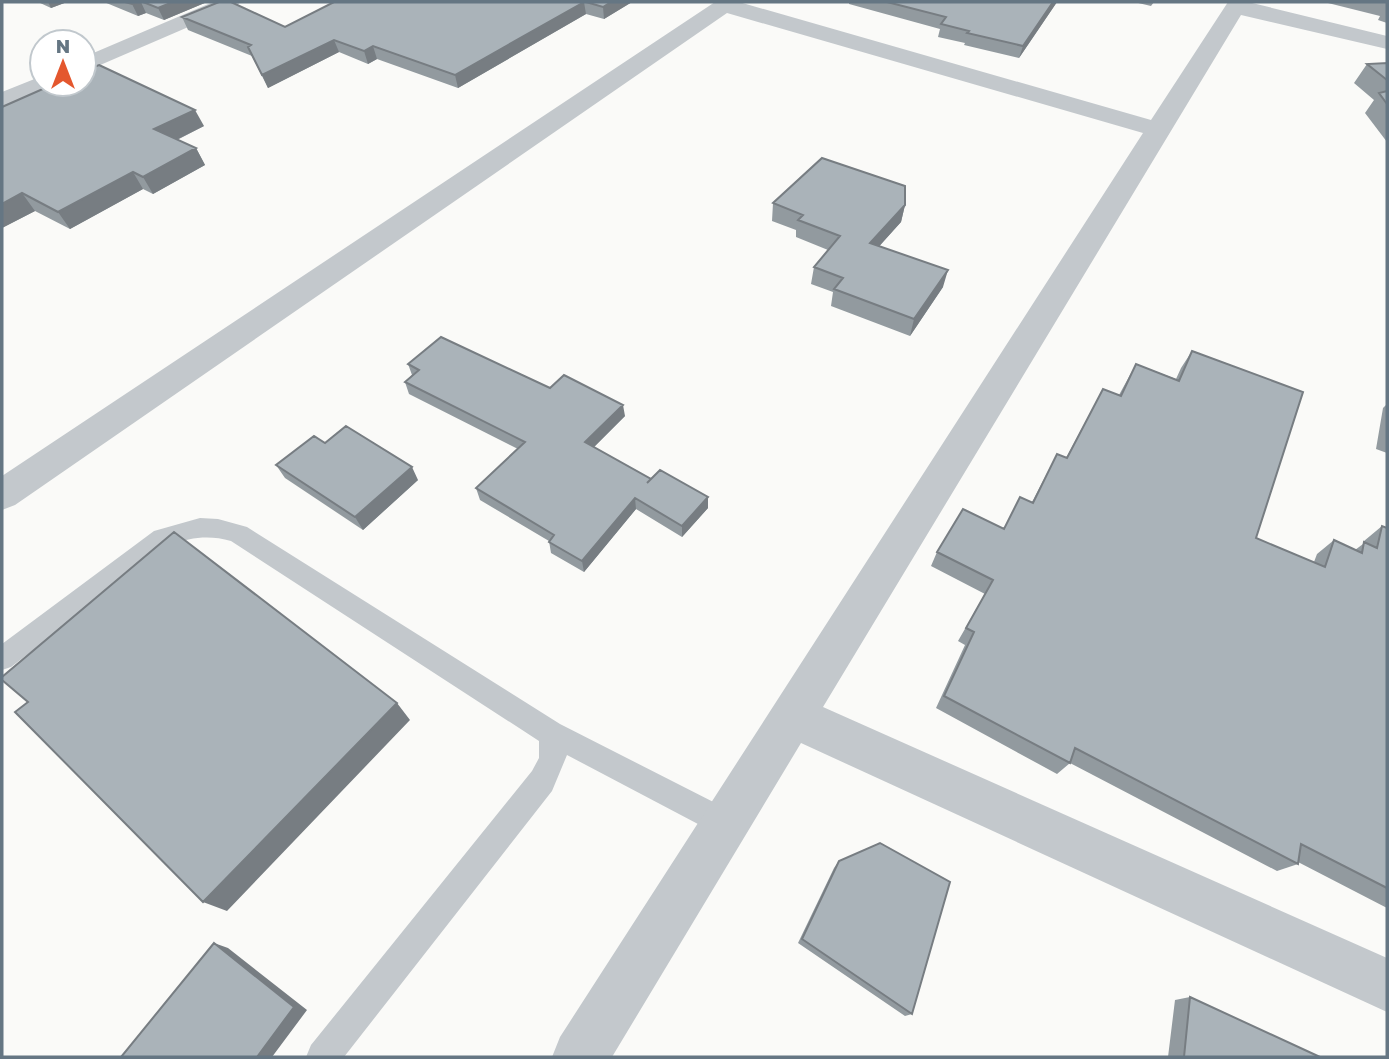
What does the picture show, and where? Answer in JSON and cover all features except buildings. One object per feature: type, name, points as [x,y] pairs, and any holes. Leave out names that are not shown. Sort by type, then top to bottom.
[{"type":"street","points":[[98,59],[230,2]]},
{"type":"street","points":[[2,495],[726,4],[1158,130]]},
{"type":"street","points":[[580,1057],[1237,4],[1387,42]]},
{"type":"street","points":[[2,72],[28,82]]},
{"type":"street","points":[[2,100],[28,89]]},
{"type":"street","points":[[792,716],[1387,985]]},
{"type":"lane","points":[[2,659],[162,538],[190,528],[218,527],[239,534],[551,733],[725,823]]},
{"type":"lane","points":[[323,1057],[542,781],[551,766],[556,748],[551,733]]}]
